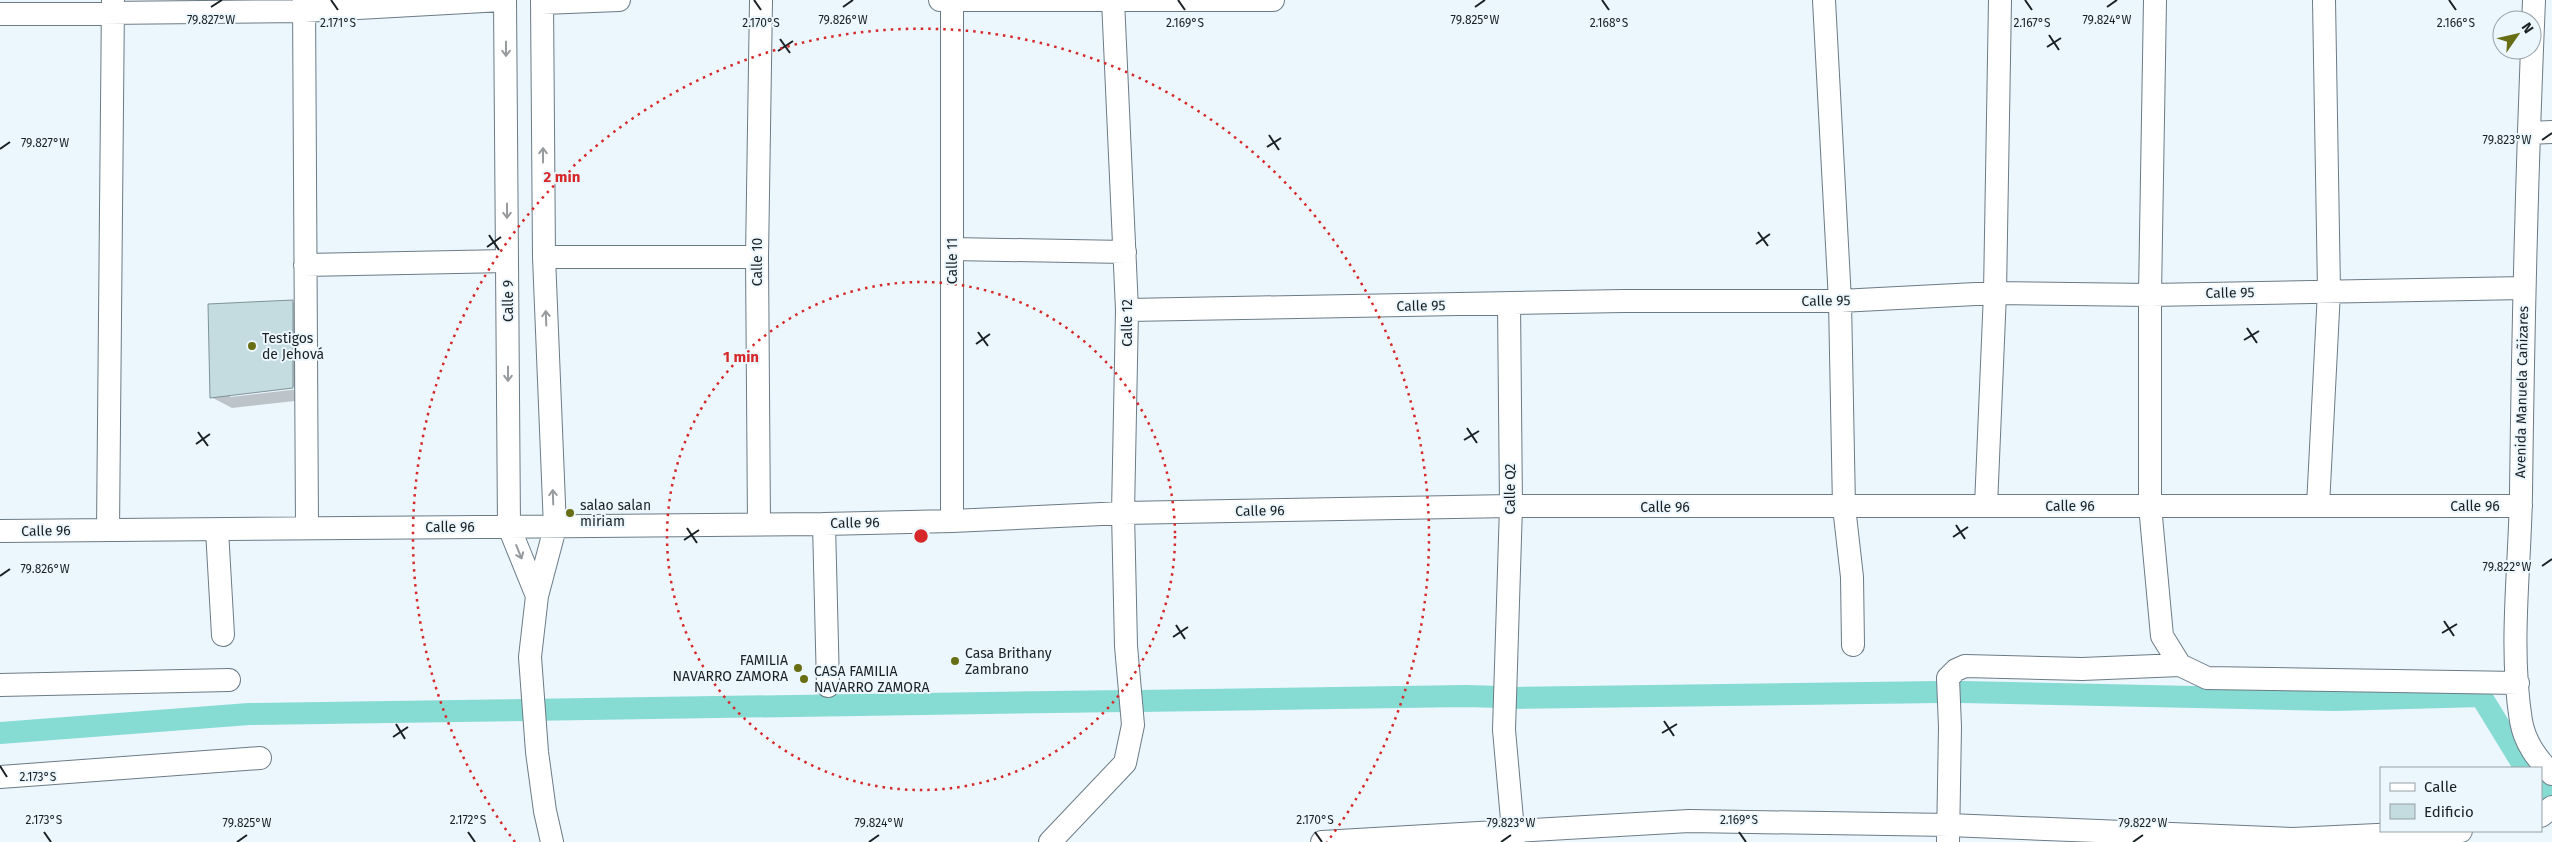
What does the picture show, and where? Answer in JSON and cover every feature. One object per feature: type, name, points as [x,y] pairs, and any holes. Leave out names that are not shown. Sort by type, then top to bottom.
[{"type":"street","points":[[0,14],[113,7],[304,6],[504,0]]},
{"type":"street","name":"Calle 9","points":[[504,0],[509,528],[537,596]]},
{"type":"street","points":[[542,1],[619,0]]},
{"type":"street","name":"Calle 10","points":[[759,524],[757,257],[761,0]]},
{"type":"street","points":[[940,0],[1274,0]]},
{"type":"street","name":"Calle 11","points":[[952,0],[952,521]]},
{"type":"street","points":[[1824,0],[1840,301],[1844,507],[1852,577],[1853,645]]},
{"type":"street","points":[[1986,506],[1995,293],[2000,0]]},
{"type":"street","points":[[2155,0],[2150,295],[2150,506],[2162,636],[2180,664],[2206,678],[2518,683]]},
{"type":"street","points":[[2318,506],[2329,290],[2324,0]]},
{"type":"street","name":"Avenida Manuela Cañizares","points":[[2534,0],[2524,288],[2521,506],[2514,632],[2522,723],[2543,753],[2552,774]]},
{"type":"street","name":"Calle 9","points":[[542,1],[544,257],[555,528],[537,596],[530,657],[537,752],[545,811],[552,842]]},
{"type":"street","name":"Calle 12","points":[[1050,842],[1125,763],[1134,725],[1126,646],[1123,513],[1127,310],[1113,1]]},
{"type":"street","points":[[304,6],[308,527]]},
{"type":"street","points":[[108,530],[113,7]]},
{"type":"street","points":[[2529,132],[2552,132]]},
{"type":"street","points":[[952,249],[1125,252]]},
{"type":"street","points":[[544,257],[757,257]]},
{"type":"street","points":[[305,265],[507,261]]},
{"type":"street","name":"Calle 95","points":[[1127,310],[1624,301],[1840,301],[1995,293],[2150,295],[2329,290],[2524,288]]},
{"type":"street","name":"Calle Q2","points":[[1509,304],[1511,506],[1504,730],[1514,836]]},
{"type":"street","name":"Calle 96","points":[[0,532],[217,530],[308,527],[555,528],[824,524],[952,521],[1123,513],[1511,506],[2521,506]]},
{"type":"street","points":[[824,524],[828,686]]},
{"type":"street","points":[[217,530],[223,635]]},
{"type":"street","points":[[1949,833],[1948,678],[1956,670],[1965,666],[2082,670],[2180,664]]},
{"type":"street","points":[[0,685],[229,680]]},
{"type":"street","points":[[0,777],[260,758]]},
{"type":"street","points":[[2542,815],[2552,807]]},
{"type":"street","points":[[1322,842],[1514,836],[1689,821],[1949,833],[2293,839],[2440,832]]},
{"type":"building","name":"Testigos de Jehová","points":[[293,300],[293,388],[210,398],[208,304]]},
{"type":"waterway","points":[[1511,698],[1939,692]]},
{"type":"waterway","points":[[1962,692],[2335,700],[2481,696],[2524,767]]},
{"type":"waterway","points":[[1139,701],[1501,697]]},
{"type":"waterway","points":[[0,733],[249,714],[1125,701]]},
{"type":"place","name":"Testigos de Jehová","points":[[252,346]]},
{"type":"place","name":"salao salan miriam","points":[[570,513]]},
{"type":"place","name":"Casa Brithany Zambrano","points":[[955,661]]},
{"type":"place","name":"FAMILIA NAVARRO ZAMORA","points":[[798,668]]},
{"type":"place","name":"CASA FAMILIA NAVARRO ZAMORA","points":[[804,679]]}]
